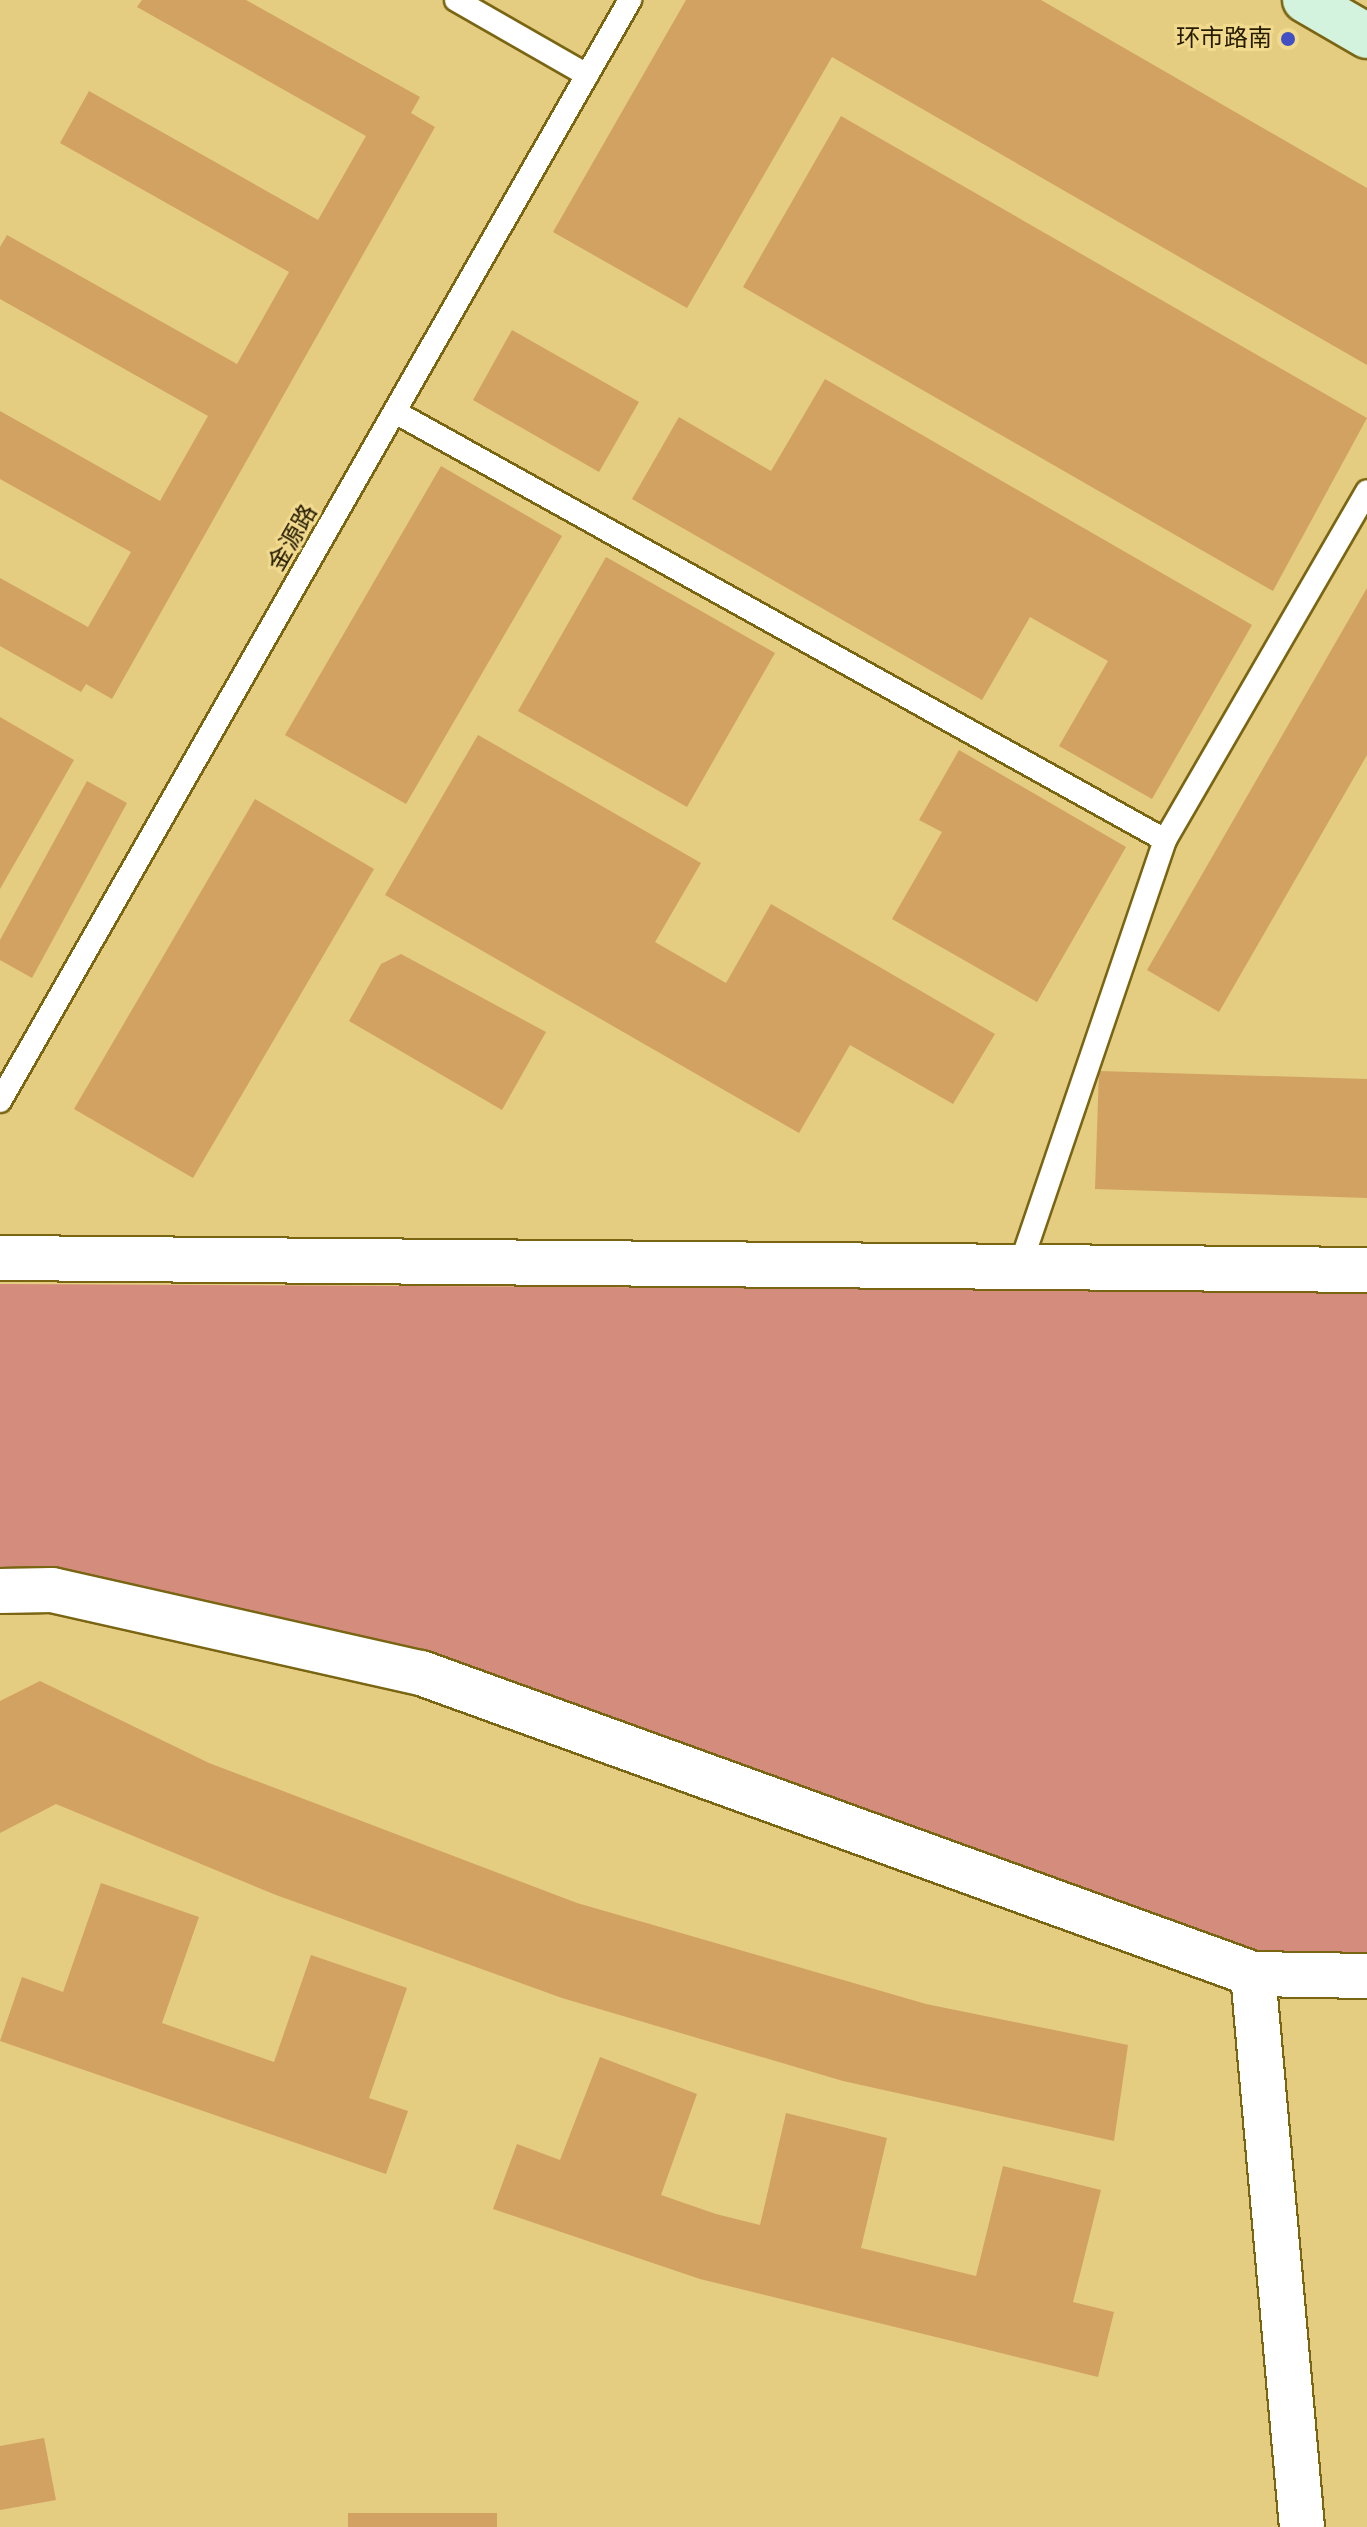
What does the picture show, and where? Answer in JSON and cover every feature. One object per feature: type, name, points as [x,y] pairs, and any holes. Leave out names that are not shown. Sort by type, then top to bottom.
[{"type":"main road","points":[[1305,0],[1367,36]]},
{"type":"street","points":[[0,1258],[1019,1270],[1367,1270]]},
{"type":"street","points":[[0,1591],[52,1590],[421,1673],[1253,1974],[1367,1976]]},
{"type":"street","points":[[1253,1974],[1302,2527]]},
{"type":"lane","points":[[456,0],[587,75]]},
{"type":"lane","name":"金源路","points":[[0,1101],[630,0]]},
{"type":"lane","points":[[395,412],[1165,840]]},
{"type":"lane","points":[[1019,1270],[1165,840],[1367,491]]},
{"type":"shaded area","points":[[0,1284],[1367,1291],[1367,1956],[1256,1951],[428,1650],[56,1571],[0,1571]]},
{"type":"building","points":[[142,0],[246,0],[420,97],[411,113],[435,127],[112,699],[86,684],[81,692],[0,646],[0,578],[88,627],[131,552],[0,479],[0,411],[160,501],[208,416],[0,299],[0,247],[7,235],[237,364],[289,272],[60,143],[89,91],[318,220],[366,136],[137,7]]},
{"type":"building","points":[[686,0],[1041,0],[1367,188],[1367,365],[832,57],[687,308],[553,232]]},
{"type":"building","points":[[841,116],[1367,418],[1273,591],[743,287]]},
{"type":"building","points":[[512,330],[639,402],[599,472],[473,400]]},
{"type":"building","points":[[825,379],[1252,625],[1152,799],[1059,746],[1108,661],[1030,617],[982,700],[632,499],[679,417],[771,471]]},
{"type":"building","points":[[441,466],[562,536],[406,804],[285,735]]},
{"type":"building","points":[[606,557],[775,653],[687,807],[518,711]]},
{"type":"building","points":[[1367,588],[1367,755],[1219,1012],[1147,970]]},
{"type":"building","points":[[0,717],[74,760],[0,889]]},
{"type":"building","points":[[478,735],[701,863],[655,942],[726,983],[771,904],[995,1034],[953,1104],[850,1045],[799,1133],[385,895]]},
{"type":"building","points":[[959,750],[1126,847],[1037,1002],[892,919],[942,832],[919,820]]},
{"type":"building","points":[[87,781],[127,803],[32,978],[0,960],[0,940]]},
{"type":"building","points":[[255,799],[374,869],[193,1178],[74,1109]]},
{"type":"building","points":[[401,954],[546,1032],[502,1110],[349,1021],[381,964]]},
{"type":"building","points":[[1099,1071],[1367,1079],[1367,1198],[1095,1189]]},
{"type":"building","points":[[40,1681],[209,1763],[577,1903],[926,2004],[1128,2045],[1114,2141],[843,2081],[562,1998],[276,1895],[56,1804],[0,1833],[0,1701]]},
{"type":"building","points":[[101,1883],[199,1917],[162,2023],[274,2062],[311,1955],[407,1988],[369,2098],[408,2111],[386,2174],[0,2041],[22,1977],[63,1992]]},
{"type":"building","points":[[600,2057],[697,2094],[661,2195],[716,2214],[760,2225],[786,2113],[887,2138],[861,2248],[976,2276],[1003,2166],[1101,2190],[1073,2302],[1114,2312],[1098,2377],[700,2279],[493,2209],[517,2144],[560,2160]]},
{"type":"building","points":[[44,2438],[56,2500],[0,2510],[0,2446]]},
{"type":"building","points":[[348,2513],[497,2513],[497,2527],[348,2527]]},
{"type":"place","name":"环市路南","points":[[1288,39]]}]
